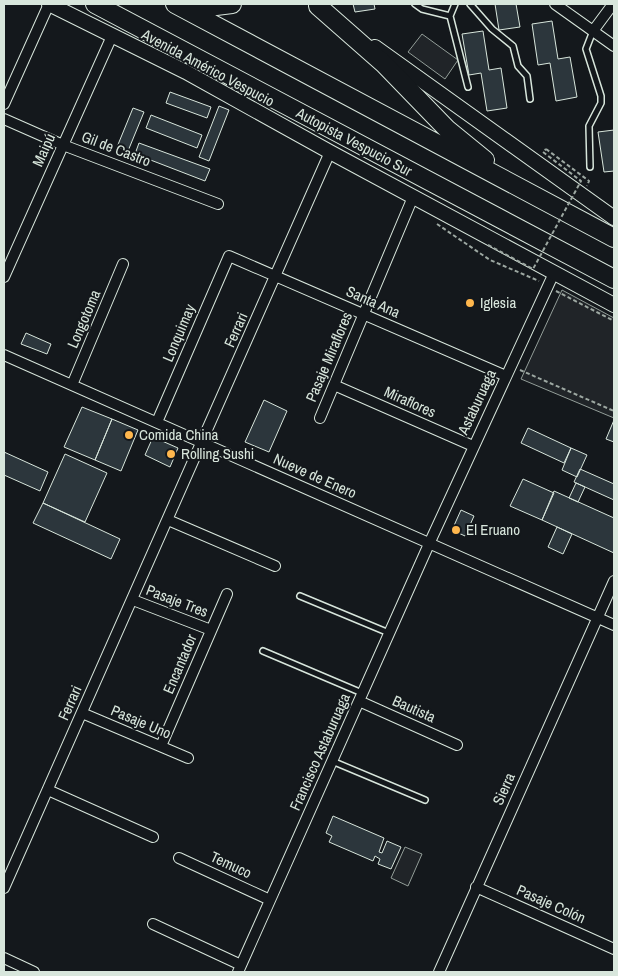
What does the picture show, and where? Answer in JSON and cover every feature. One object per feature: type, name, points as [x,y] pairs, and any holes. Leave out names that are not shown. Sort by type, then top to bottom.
[{"type":"highway","name":"Autopista Vespucio Sur","points":[[95,4],[614,279]]},
{"type":"highway","points":[[175,4],[208,7],[232,4]]},
{"type":"highway","points":[[175,4],[614,238]]},
{"type":"highway","points":[[316,5],[384,64],[447,129],[520,188]]},
{"type":"main road","name":"Avenida Américo Vespucio","points":[[49,4],[186,72],[413,197],[614,304]]},
{"type":"main road","points":[[316,5],[614,218]]},
{"type":"street","points":[[4,104],[49,4]]},
{"type":"street","points":[[555,4],[614,46]]},
{"type":"street","points":[[593,31],[613,4]]},
{"type":"street","name":"Maipú","points":[[4,277],[112,36]]},
{"type":"street","name":"Gil de Castro","points":[[4,119],[218,204]]},
{"type":"street","name":"Ferrari","points":[[4,888],[277,276],[330,152]]},
{"type":"street","name":"Pasaje Miraflores","points":[[320,418],[413,197]]},
{"type":"street","name":"Santa Ana","points":[[229,256],[506,376]]},
{"type":"street","name":"Lonquimay","points":[[157,422],[229,256]]},
{"type":"street","name":"Longotoma","points":[[72,385],[123,264]]},
{"type":"street","name":"Astaburuaga","points":[[429,544],[554,273]]},
{"type":"street","name":"Nueve de Enero","points":[[4,356],[203,442],[614,625]]},
{"type":"street","name":"Miraflores","points":[[334,385],[473,446]]},
{"type":"street","points":[[168,520],[275,566]]},
{"type":"street","name":"Francisco Astaburuaga","points":[[240,968],[429,544]]},
{"type":"street","name":"Sierra","points":[[438,972],[614,581]]},
{"type":"street","name":"Encantador","points":[[161,746],[227,594]]},
{"type":"street","name":"Pasaje Tres","points":[[132,600],[211,630]]},
{"type":"street","name":"Bautista","points":[[360,697],[457,745]]},
{"type":"street","name":"Pasaje Uno","points":[[82,713],[188,758]]},
{"type":"street","points":[[48,790],[153,837]]},
{"type":"street","name":"Temuco","points":[[179,858],[270,900]]},
{"type":"street","name":"Pasaje Colón","points":[[476,887],[614,949]]},
{"type":"street","points":[[153,924],[240,968]]},
{"type":"street","points":[[4,958],[34,972]]},
{"type":"lane","points":[[415,4],[422,9],[450,16]]},
{"type":"lane","points":[[455,4],[450,16],[468,87]]},
{"type":"lane","points":[[470,4],[492,29],[513,46],[518,66],[526,76],[530,99]]},
{"type":"lane","points":[[590,166],[589,126],[601,96],[586,49],[593,31]]},
{"type":"lane","points":[[300,596],[389,633]]},
{"type":"lane","points":[[263,651],[360,697]]},
{"type":"lane","points":[[332,761],[425,800]]},
{"type":"path","points":[[488,246],[533,269],[581,181],[543,152],[546,148],[585,178]]},
{"type":"path","points":[[436,209],[432,217],[436,223],[480,254]]},
{"type":"path","points":[[510,366],[614,411]]},
{"type":"shaded area","points":[[422,34],[458,60],[445,79],[408,52]]},
{"type":"shaded area","points":[[562,290],[614,318],[614,418],[521,379]]},
{"type":"shaded area","points":[[405,847],[422,854],[408,886],[391,878]]},
{"type":"building","points":[[353,4],[374,4],[375,9],[355,12]]},
{"type":"building","points":[[495,4],[516,4],[520,27],[499,30]]},
{"type":"building","points":[[552,21],[558,59],[570,57],[577,97],[556,101],[550,63],[538,65],[532,24]]},
{"type":"building","points":[[483,31],[489,70],[501,68],[507,108],[487,111],[481,73],[469,75],[462,34]]},
{"type":"building","points":[[170,92],[211,107],[207,118],[166,103]]},
{"type":"building","points":[[219,106],[229,110],[209,161],[199,157]]},
{"type":"building","points":[[133,108],[144,112],[128,151],[117,147]]},
{"type":"building","points":[[151,115],[202,135],[197,148],[146,128]]},
{"type":"building","points":[[614,130],[614,171],[604,172],[598,132]]},
{"type":"building","points":[[139,143],[210,169],[205,181],[135,154]]},
{"type":"building","points":[[26,333],[51,344],[47,354],[21,344]]},
{"type":"building","points":[[264,400],[287,411],[269,452],[245,442]]},
{"type":"building","points":[[82,407],[112,419],[95,460],[64,447]]},
{"type":"building","points":[[112,419],[138,430],[121,471],[95,460]]},
{"type":"building","points":[[614,420],[614,442],[606,439]]},
{"type":"building","points":[[528,428],[571,448],[564,463],[521,443]]},
{"type":"building","points":[[153,437],[178,448],[170,467],[145,455]]},
{"type":"building","points":[[571,448],[587,455],[577,477],[562,470]]},
{"type":"building","points":[[4,452],[48,472],[40,491],[4,475]]},
{"type":"building","points":[[65,454],[107,473],[85,522],[43,503]]},
{"type":"building","points":[[580,469],[614,484],[614,500],[574,482]]},
{"type":"building","points":[[523,479],[554,493],[542,520],[510,506]]},
{"type":"building","points":[[576,483],[585,487],[578,502],[569,498]]},
{"type":"building","points":[[554,491],[614,518],[614,553],[542,520]]},
{"type":"building","points":[[43,503],[120,539],[111,559],[33,523]]},
{"type":"building","points":[[461,510],[474,516],[465,536],[452,530]]},
{"type":"building","points":[[557,527],[572,534],[563,554],[548,547]]},
{"type":"building","points":[[333,816],[384,838],[379,852],[382,853],[387,841],[401,847],[391,869],[378,864],[380,859],[375,856],[373,861],[329,842],[332,836],[326,833]]},
{"type":"place","name":"Iglesia","points":[[470,303]]},
{"type":"place","name":"Comida China","points":[[129,435]]},
{"type":"place","name":"Rolling Sushi","points":[[171,454]]},
{"type":"place","name":"El Eruano","points":[[456,530]]}]
